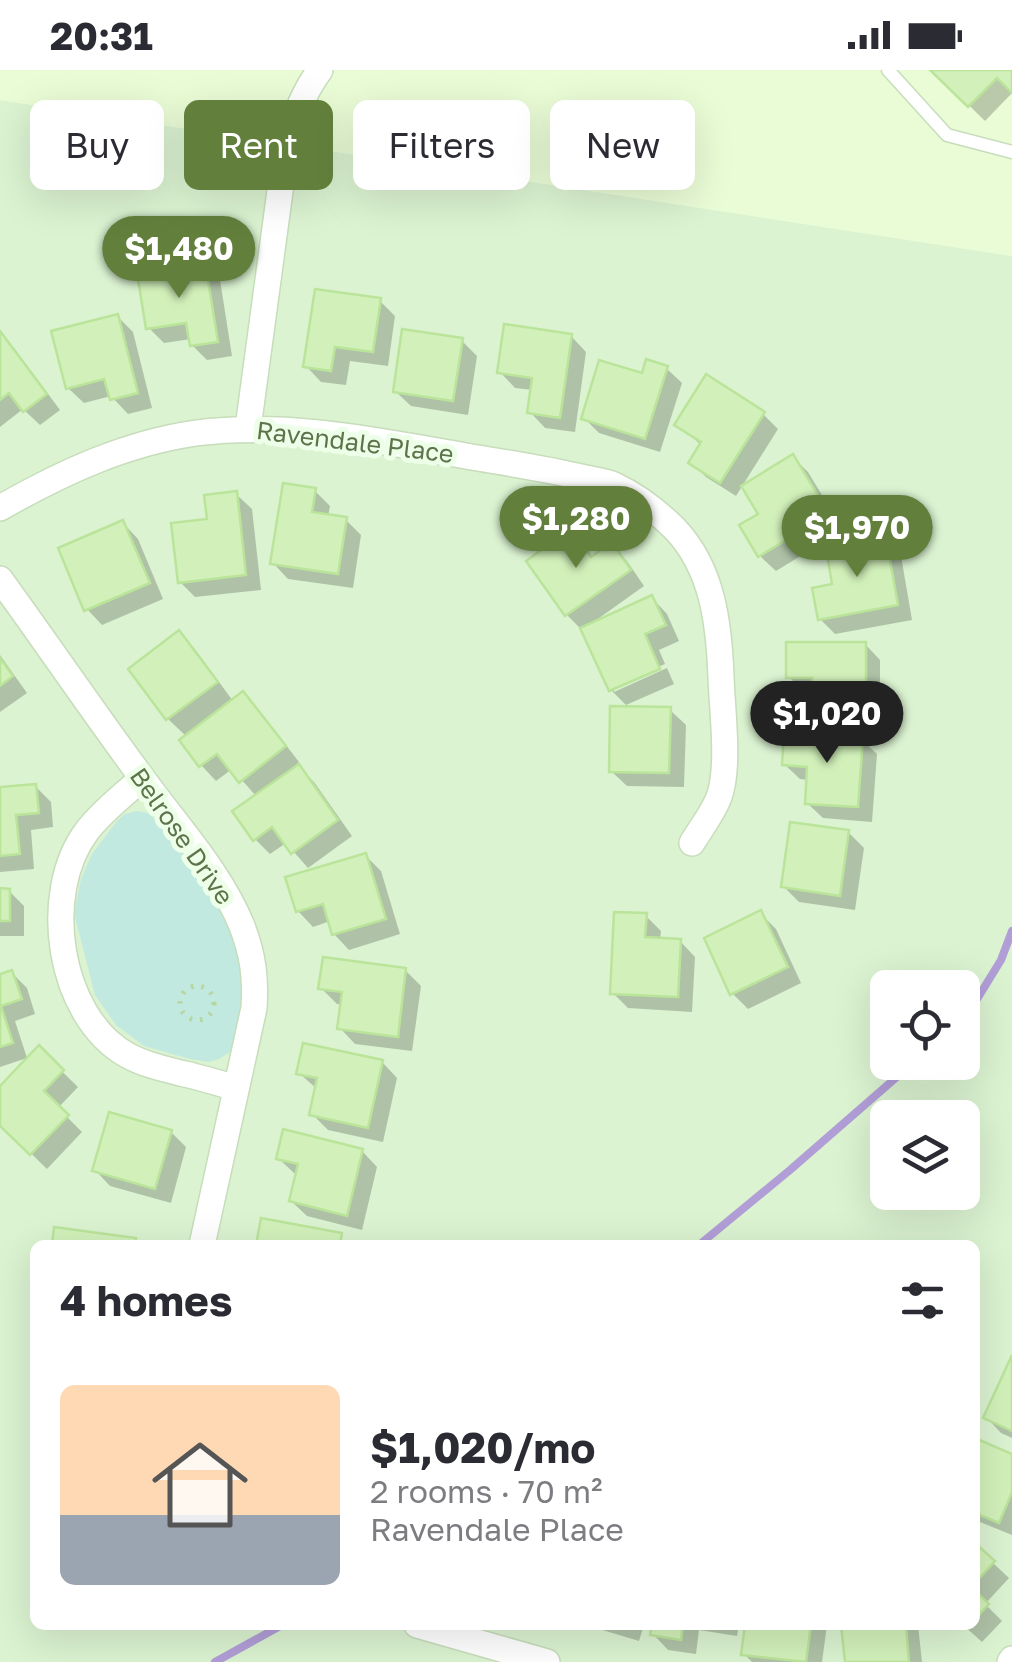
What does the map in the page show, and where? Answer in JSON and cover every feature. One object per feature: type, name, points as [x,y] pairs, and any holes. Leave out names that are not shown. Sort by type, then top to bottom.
[{"type":"street","points":[[248,428],[285,154],[292,124],[320,70]]},
{"type":"street","name":"Ravendale Place","points":[[0,508],[73,469],[111,455],[192,434],[248,428],[338,436],[611,483],[647,504],[693,551],[707,580],[717,618],[724,768],[719,797],[692,843]]},
{"type":"street","name":"Belrose Drive","points":[[0,579],[226,894],[250,951],[256,978],[254,1008],[203,1240]]},
{"type":"street","points":[[142,778],[87,830],[68,870],[60,920],[70,977],[94,1028],[128,1056],[151,1066],[236,1088]]},
{"type":"street","points":[[435,1630],[547,1662]]},
{"type":"lane","points":[[888,70],[946,136],[1012,152]]},
{"type":"path","points":[[200,986],[212,993],[214,1006],[207,1018],[193,1020],[182,1012],[180,1000],[187,988],[200,986]]},
{"type":"shaded area","points":[[0,70],[1012,70],[1012,256],[584,190],[695,190],[695,100],[550,100],[550,185],[530,182],[530,100],[353,100],[353,154],[333,151],[333,100],[184,100],[184,128],[164,125],[164,100],[30,100],[30,105],[0,100]]},
{"type":"shaded area","points":[[0,100],[30,105],[30,190],[164,190],[164,125],[184,128],[184,190],[333,190],[333,151],[353,154],[353,190],[530,190],[530,182],[550,185],[550,190],[584,190],[1012,256],[1012,1662],[0,1662]]},
{"type":"shaded area","points":[[136,811],[148,813],[167,830],[217,899],[239,951],[243,996],[238,1034],[230,1052],[219,1059],[190,1059],[144,1046],[116,1025],[95,995],[74,913],[81,879],[92,854],[117,821]]},
{"type":"building","points":[[930,70],[1012,70],[1012,93],[997,78],[968,107]]},
{"type":"building","points":[[205,262],[218,342],[190,346],[186,323],[146,329],[137,273]]},
{"type":"building","points":[[315,289],[381,298],[373,352],[335,347],[331,371],[303,367]]},
{"type":"building","points":[[118,314],[138,393],[110,400],[104,379],[66,389],[51,331]]},
{"type":"building","points":[[504,324],[572,334],[560,418],[527,413],[532,378],[497,373]]},
{"type":"building","points":[[402,329],[463,338],[453,401],[393,392]]},
{"type":"building","points":[[0,331],[47,394],[23,412],[9,393],[0,400]]},
{"type":"building","points":[[646,359],[668,366],[645,439],[581,419],[599,360],[642,373]]},
{"type":"building","points":[[706,374],[765,412],[720,483],[688,463],[701,442],[674,425]]},
{"type":"building","points":[[793,454],[829,514],[758,557],[739,525],[758,514],[741,486]]},
{"type":"building","points":[[283,483],[316,488],[312,512],[347,517],[338,574],[270,564]]},
{"type":"building","points":[[237,491],[246,575],[178,583],[171,523],[207,519],[204,495]]},
{"type":"building","points":[[123,520],[150,583],[84,611],[58,548]]},
{"type":"building","points":[[571,528],[591,557],[612,542],[631,570],[565,616],[526,561]]},
{"type":"building","points":[[886,538],[898,605],[818,620],[812,588],[832,584],[826,548]]},
{"type":"building","points":[[652,595],[666,625],[645,634],[660,669],[609,691],[580,628]]},
{"type":"building","points":[[179,630],[218,682],[166,720],[128,669]]},
{"type":"building","points":[[786,642],[866,642],[866,710],[811,710],[812,678],[786,678]]},
{"type":"building","points":[[0,658],[13,676],[0,686]]},
{"type":"building","points":[[243,691],[286,746],[239,783],[217,754],[199,767],[179,740]]},
{"type":"building","points":[[610,706],[671,707],[669,773],[609,772]]},
{"type":"building","points":[[784,731],[863,737],[858,807],[805,804],[807,767],[782,765]]},
{"type":"building","points":[[299,764],[338,820],[291,854],[272,827],[253,841],[232,811]]},
{"type":"building","points":[[36,784],[39,813],[16,815],[20,854],[0,856],[0,787]]},
{"type":"building","points":[[790,822],[849,830],[840,896],[781,887]]},
{"type":"building","points":[[366,853],[386,919],[332,935],[323,904],[296,912],[285,877]]},
{"type":"building","points":[[0,888],[10,889],[10,921],[0,921]]},
{"type":"building","points":[[761,910],[788,967],[730,995],[704,938]]},
{"type":"building","points":[[614,912],[647,913],[645,937],[681,939],[678,997],[610,994]]},
{"type":"building","points":[[323,957],[406,968],[398,1037],[337,1029],[342,992],[318,989]]},
{"type":"building","points":[[12,970],[22,999],[1,1006],[13,1043],[0,1047],[0,974]]},
{"type":"building","points":[[303,1043],[383,1060],[368,1128],[309,1115],[317,1078],[296,1074]]},
{"type":"building","points":[[39,1045],[64,1070],[44,1091],[69,1115],[30,1155],[0,1126],[0,1086]]},
{"type":"building","points":[[109,1112],[172,1130],[155,1189],[92,1171]]},
{"type":"building","points":[[283,1129],[363,1149],[347,1216],[289,1201],[298,1164],[276,1159]]},
{"type":"building","points":[[261,1218],[342,1233],[341,1240],[257,1240]]},
{"type":"building","points":[[54,1227],[136,1238],[136,1240],[53,1240]]},
{"type":"building","points":[[1012,1355],[1012,1431],[983,1418]]},
{"type":"building","points":[[980,1440],[1012,1454],[1012,1492],[999,1523],[980,1515]]},
{"type":"building","points":[[980,1548],[995,1561],[980,1578]]},
{"type":"building","points":[[980,1596],[989,1604],[980,1614]]},
{"type":"building","points":[[651,1630],[682,1630],[681,1640],[650,1635]]},
{"type":"building","points":[[744,1630],[810,1630],[806,1662],[741,1655]]},
{"type":"building","points":[[842,1630],[906,1630],[909,1662],[845,1662]]},
{"type":"waterway","points":[[980,994],[1001,960],[1012,931]]},
{"type":"waterway","points":[[705,1240],[893,1080]]},
{"type":"waterway","points":[[215,1662],[273,1630]]}]
